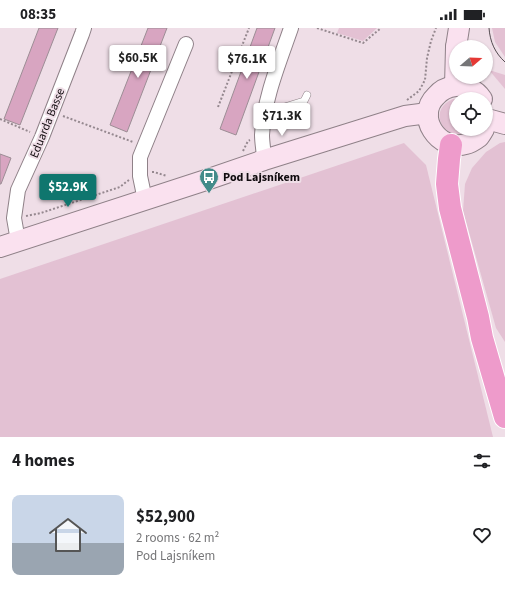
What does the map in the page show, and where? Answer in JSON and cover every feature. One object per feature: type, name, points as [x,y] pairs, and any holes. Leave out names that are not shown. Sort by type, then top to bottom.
[{"type":"highway","points":[[451,145],[447,184],[450,208],[482,338],[505,416]]},
{"type":"highway","points":[[478,317],[493,347],[505,359]]},
{"type":"street","name":"Eduarda Basse","points":[[9,244],[18,190],[42,137],[84,28]]},
{"type":"street","points":[[264,160],[262,136],[270,88],[291,28]]},
{"type":"street","points":[[457,40],[459,28]]},
{"type":"street","points":[[145,200],[140,176],[140,157],[186,44]]},
{"type":"street","points":[[475,92],[464,87],[455,86],[440,92],[430,105],[428,122],[436,137],[451,145],[461,146],[471,143],[480,136]]},
{"type":"street","points":[[9,244],[264,160],[405,116],[428,113]]},
{"type":"lane","points":[[265,113],[304,101],[307,95]]},
{"type":"path","points":[[218,108],[249,28]]},
{"type":"path","points":[[317,28],[363,43],[381,28]]},
{"type":"path","points":[[407,100],[419,91],[425,80],[427,58],[436,28]]},
{"type":"path","points":[[52,112],[133,142]]},
{"type":"path","points":[[0,120],[42,137]]},
{"type":"path","points":[[242,153],[248,141],[262,136]]},
{"type":"path","points":[[14,218],[41,213],[113,190],[126,182],[154,172],[169,176]]},
{"type":"shaded area","points":[[339,28],[377,28],[363,41],[337,33]]},
{"type":"shaded area","points":[[492,28],[505,28],[505,57],[495,42]]},
{"type":"shaded area","points":[[493,71],[505,75],[505,89],[493,75]]},
{"type":"shaded area","points":[[449,101],[449,132],[442,125],[440,119],[440,111],[444,104]]},
{"type":"shaded area","points":[[505,142],[505,342],[496,328],[463,211],[465,184],[472,168],[486,152],[500,143]]},
{"type":"shaded area","points":[[404,143],[426,165],[493,437],[0,437],[0,279]]},
{"type":"building","points":[[39,28],[58,28],[20,125],[4,119]]},
{"type":"building","points":[[148,28],[167,28],[127,132],[110,125]]},
{"type":"building","points":[[257,28],[275,28],[236,135],[220,129]]},
{"type":"building","points":[[0,154],[11,158],[1,184],[0,184]]},
{"type":"tram line","points":[[489,28],[494,47],[498,55],[505,62]]},
{"type":"place","name":"Pod Lajsníkem","points":[[209,194]]}]
